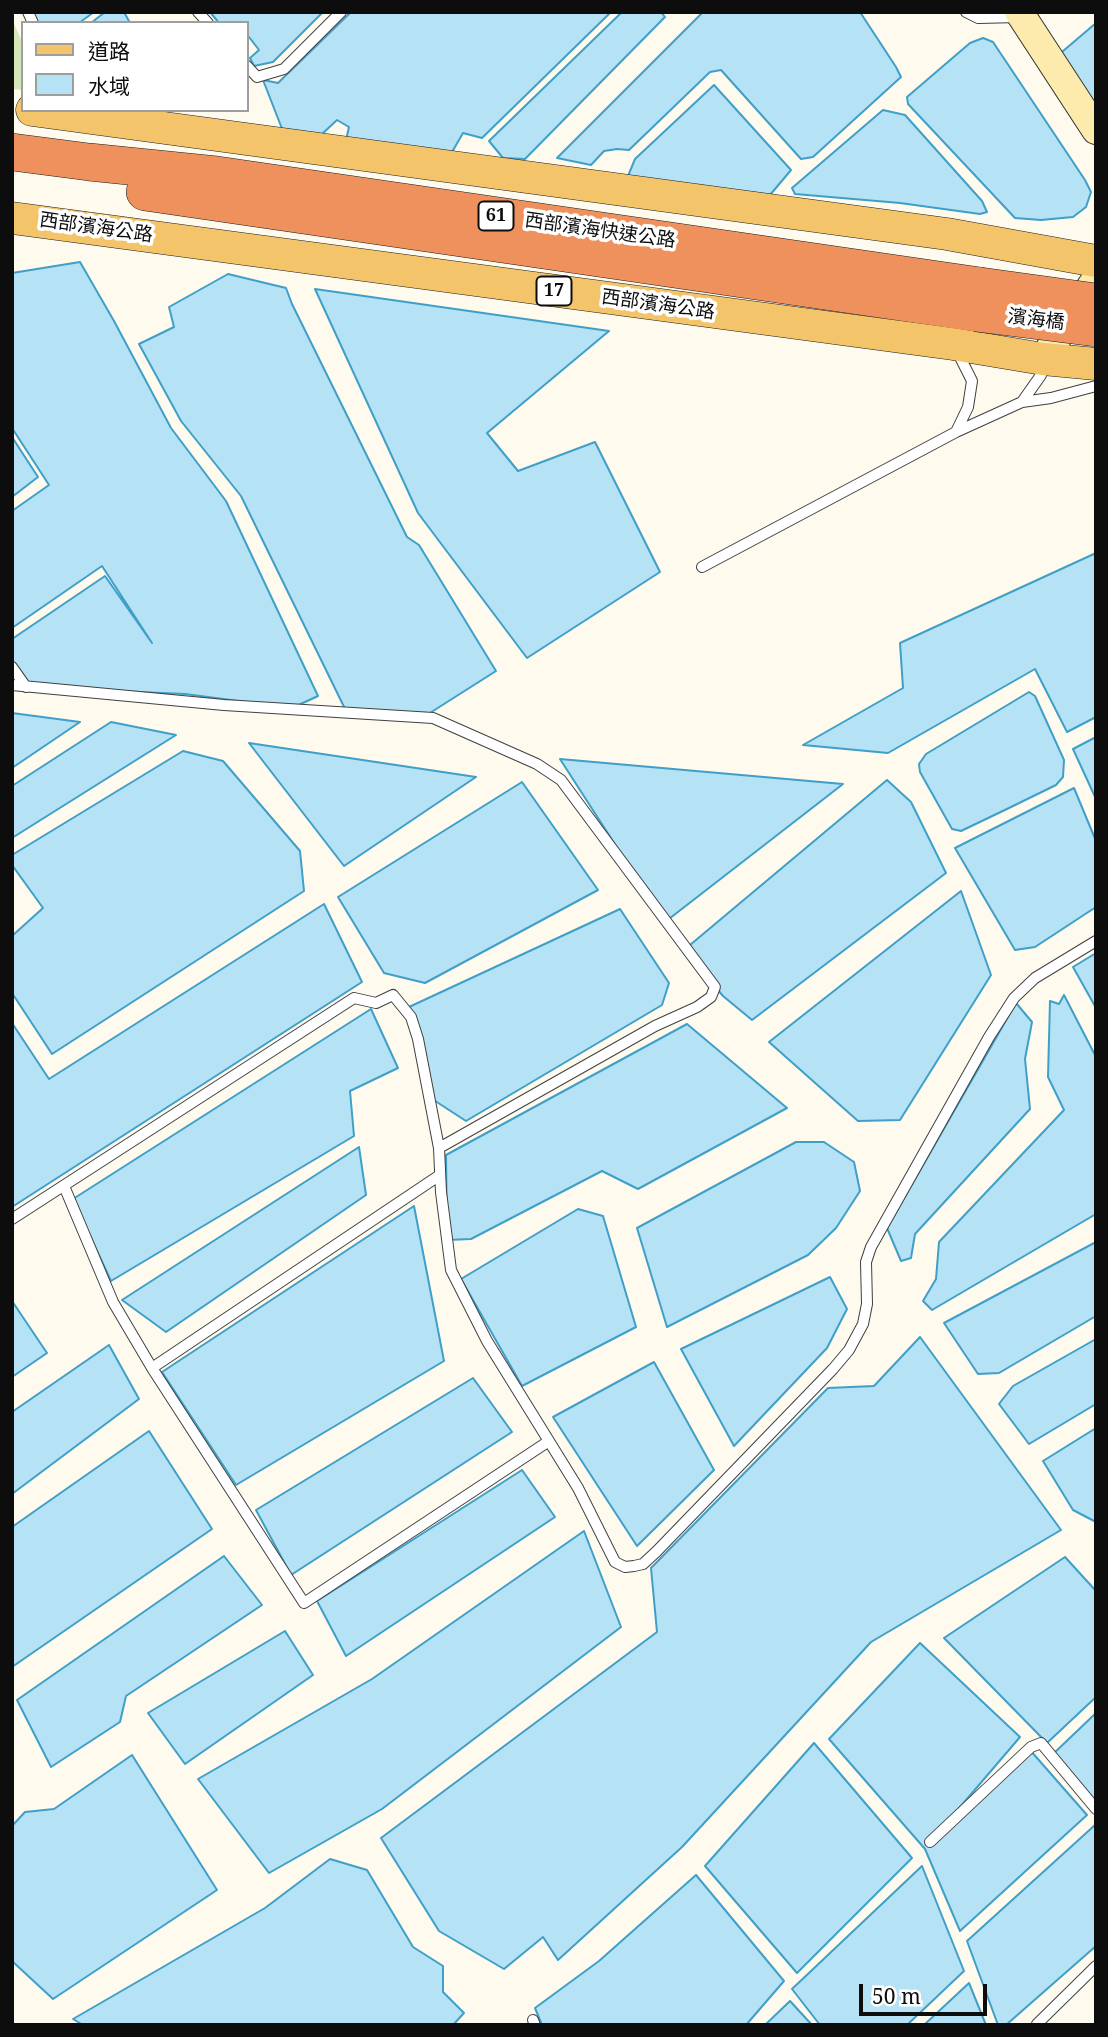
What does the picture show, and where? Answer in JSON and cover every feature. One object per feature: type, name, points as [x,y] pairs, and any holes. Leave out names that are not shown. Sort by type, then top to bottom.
[{"type":"highway","name":"西部濱海快速公路","points":[[12,152],[217,175],[978,299]]},
{"type":"highway","name":"西部濱海快速公路","points":[[12,177],[978,299]]},
{"type":"highway","name":"濱海橋","points":[[978,299],[1096,302]]},
{"type":"highway","name":"濱海橋","points":[[978,299],[1096,328]]},
{"type":"main road","points":[[72,113],[947,234],[1096,261]]},
{"type":"main road","name":"西部濱海公路","points":[[17,221],[1096,365]]},
{"type":"street","points":[[1023,14],[1096,130]]},
{"type":"street","points":[[1043,359],[1096,279]]},
{"type":"lane","points":[[248,67],[257,77],[284,69],[341,12]]},
{"type":"lane","points":[[966,12],[978,18],[1023,14]]},
{"type":"lane","points":[[953,344],[972,381],[968,407],[956,432]]},
{"type":"lane","points":[[1022,402],[1041,375],[1043,359]]},
{"type":"lane","points":[[702,567],[956,432],[1022,402],[1051,398],[1096,386]]},
{"type":"lane","points":[[12,667],[26,687]]},
{"type":"lane","points":[[12,685],[224,705],[433,718],[537,764],[561,780],[715,987],[711,997],[697,1007],[655,1026],[439,1149]]},
{"type":"lane","points":[[12,1219],[354,998],[376,1003],[393,995],[411,1017],[418,1039],[439,1149],[451,1269],[487,1341],[578,1488],[615,1562],[625,1567],[643,1564],[849,1350],[863,1324],[867,1304],[866,1262],[871,1247],[989,1037],[1014,998],[1035,978],[1096,941]]},
{"type":"lane","points":[[152,1368],[440,1175]]},
{"type":"lane","points":[[64,1186],[113,1302],[152,1368],[304,1603],[549,1441]]},
{"type":"lane","points":[[930,1842],[1031,1746],[1041,1743],[1096,1810]]},
{"type":"lane","points":[[1038,2025],[1096,1966]]},
{"type":"green space","points":[[12,19],[21,39],[21,90],[12,89]]},
{"type":"water","points":[[25,12],[94,12],[82,21],[29,21]]},
{"type":"water","points":[[105,12],[124,12],[129,21],[94,21]]},
{"type":"water","points":[[210,12],[323,12],[273,62],[254,66],[250,58],[259,50],[248,38],[248,21],[217,21]]},
{"type":"water","points":[[351,12],[611,12],[482,138],[463,133],[448,159],[346,140],[349,127],[337,120],[321,135],[286,139],[263,80],[278,83]]},
{"type":"water","points":[[622,12],[661,12],[665,17],[525,159],[503,158],[489,141]]},
{"type":"water","points":[[703,12],[860,12],[901,77],[813,157],[801,159],[721,70],[710,72],[629,150],[604,151],[591,165],[557,158]]},
{"type":"water","points":[[1096,23],[1096,115],[1056,57]]},
{"type":"water","points":[[983,38],[993,42],[1085,180],[1091,192],[1086,207],[1073,217],[1041,220],[1015,218],[908,104],[907,97],[970,43]]},
{"type":"water","points":[[714,85],[791,170],[770,195],[628,176],[635,159]]},
{"type":"water","points":[[883,110],[905,115],[982,201],[987,212],[980,214],[900,203],[795,194],[792,188]]},
{"type":"water","points":[[80,262],[171,428],[226,501],[318,696],[292,708],[185,694],[26,687],[12,667],[12,639],[105,576],[152,643],[102,566],[12,628],[12,511],[49,485],[12,428],[12,273]]},
{"type":"water","points":[[228,274],[286,288],[407,537],[419,545],[496,671],[422,718],[347,713],[241,496],[181,421],[139,344],[174,327],[169,307]]},
{"type":"water","points":[[315,289],[609,331],[487,433],[518,471],[595,442],[660,572],[527,658],[418,513]]},
{"type":"water","points":[[12,437],[38,477],[12,497]]},
{"type":"water","points":[[1096,553],[1096,717],[1067,732],[1035,669],[888,753],[803,745],[903,688],[900,643]]},
{"type":"water","points":[[1029,692],[1035,696],[1064,760],[1063,777],[1056,785],[961,831],[952,829],[920,772],[919,764],[926,754]]},
{"type":"water","points":[[12,713],[80,722],[12,768]]},
{"type":"water","points":[[111,722],[176,735],[12,838],[12,786]]},
{"type":"water","points":[[1096,737],[1096,799],[1073,749]]},
{"type":"water","points":[[249,743],[476,777],[344,866]]},
{"type":"water","points":[[183,751],[223,761],[300,851],[304,891],[52,1054],[12,993],[12,936],[43,908],[12,865],[12,855]]},
{"type":"water","points":[[560,759],[843,784],[665,922]]},
{"type":"water","points":[[887,780],[911,802],[946,873],[752,1020],[723,996],[684,950]]},
{"type":"water","points":[[522,782],[598,890],[425,983],[384,973],[338,897]]},
{"type":"water","points":[[1074,788],[1096,841],[1096,907],[1035,947],[1015,950],[955,848]]},
{"type":"water","points":[[961,891],[991,975],[900,1120],[858,1121],[769,1042]]},
{"type":"water","points":[[324,904],[362,982],[12,1207],[12,1023],[49,1079]]},
{"type":"water","points":[[620,909],[669,983],[662,1005],[466,1121],[429,1097],[409,1007]]},
{"type":"water","points":[[1096,953],[1096,1008],[1073,967]]},
{"type":"water","points":[[1064,995],[1096,1057],[1096,1214],[932,1310],[923,1301],[936,1279],[939,1242],[1064,1110],[1048,1077],[1050,1001],[1059,1004]]},
{"type":"water","points":[[1016,1003],[1032,1022],[1025,1059],[1030,1109],[915,1234],[911,1258],[901,1261],[887,1228]]},
{"type":"water","points":[[371,1009],[398,1068],[350,1091],[354,1136],[111,1281],[73,1199]]},
{"type":"water","points":[[687,1024],[787,1108],[638,1189],[602,1171],[471,1239],[447,1240],[446,1155]]},
{"type":"water","points":[[796,1142],[824,1142],[854,1162],[860,1191],[836,1228],[808,1255],[667,1327],[637,1228]]},
{"type":"water","points":[[359,1147],[366,1195],[166,1332],[122,1300]]},
{"type":"water","points":[[414,1206],[444,1361],[236,1485],[162,1372]]},
{"type":"water","points":[[578,1209],[603,1216],[636,1327],[522,1386],[461,1279]]},
{"type":"water","points":[[1096,1242],[1096,1316],[999,1373],[978,1374],[944,1323]]},
{"type":"water","points":[[830,1277],[847,1309],[827,1348],[734,1446],[681,1349]]},
{"type":"water","points":[[12,1301],[47,1353],[12,1377]]},
{"type":"water","points":[[920,1337],[1061,1530],[871,1642],[682,1847],[558,1960],[543,1937],[504,1969],[439,1931],[381,1838],[657,1632],[651,1568],[828,1388],[874,1386]]},
{"type":"water","points":[[1096,1339],[1096,1404],[1029,1444],[999,1404],[1013,1386]]},
{"type":"water","points":[[109,1345],[139,1399],[12,1494],[12,1412]]},
{"type":"water","points":[[654,1362],[714,1470],[637,1546],[553,1417]]},
{"type":"water","points":[[473,1378],[512,1432],[291,1575],[256,1510]]},
{"type":"water","points":[[1096,1428],[1096,1522],[1073,1510],[1043,1461]]},
{"type":"water","points":[[149,1431],[212,1529],[12,1667],[12,1527]]},
{"type":"water","points":[[522,1470],[555,1517],[346,1656],[317,1601]]},
{"type":"water","points":[[584,1531],[621,1627],[382,1809],[269,1873],[198,1779],[372,1679]]},
{"type":"water","points":[[224,1556],[262,1605],[126,1696],[120,1722],[51,1767],[17,1700]]},
{"type":"water","points":[[1065,1557],[1096,1591],[1096,1697],[1047,1743],[944,1638]]},
{"type":"water","points":[[285,1631],[313,1675],[185,1764],[148,1713]]},
{"type":"water","points":[[920,1643],[1020,1737],[931,1841],[1030,1750],[1087,1815],[960,1931],[925,1849],[829,1739]]},
{"type":"water","points":[[1096,1713],[1096,1808],[1052,1755]]},
{"type":"water","points":[[814,1743],[912,1858],[797,1973],[705,1866]]},
{"type":"water","points":[[132,1755],[217,1890],[53,1999],[12,1961],[12,1826],[25,1812],[54,1809]]},
{"type":"water","points":[[1095,1825],[1096,1946],[1006,2025],[998,2025],[967,1941]]},
{"type":"water","points":[[330,1859],[367,1870],[413,1947],[443,1966],[443,1992],[464,2013],[453,2025],[83,2025],[73,2019],[265,1908]]},
{"type":"water","points":[[922,1866],[964,1971],[907,2025],[820,2025],[792,1989]]},
{"type":"water","points":[[696,1875],[784,1981],[746,2025],[542,2025],[535,2008],[599,1961]]},
{"type":"water","points":[[969,1983],[986,2025],[924,2025]]},
{"type":"water","points":[[790,2001],[812,2025],[765,2025]]}]
